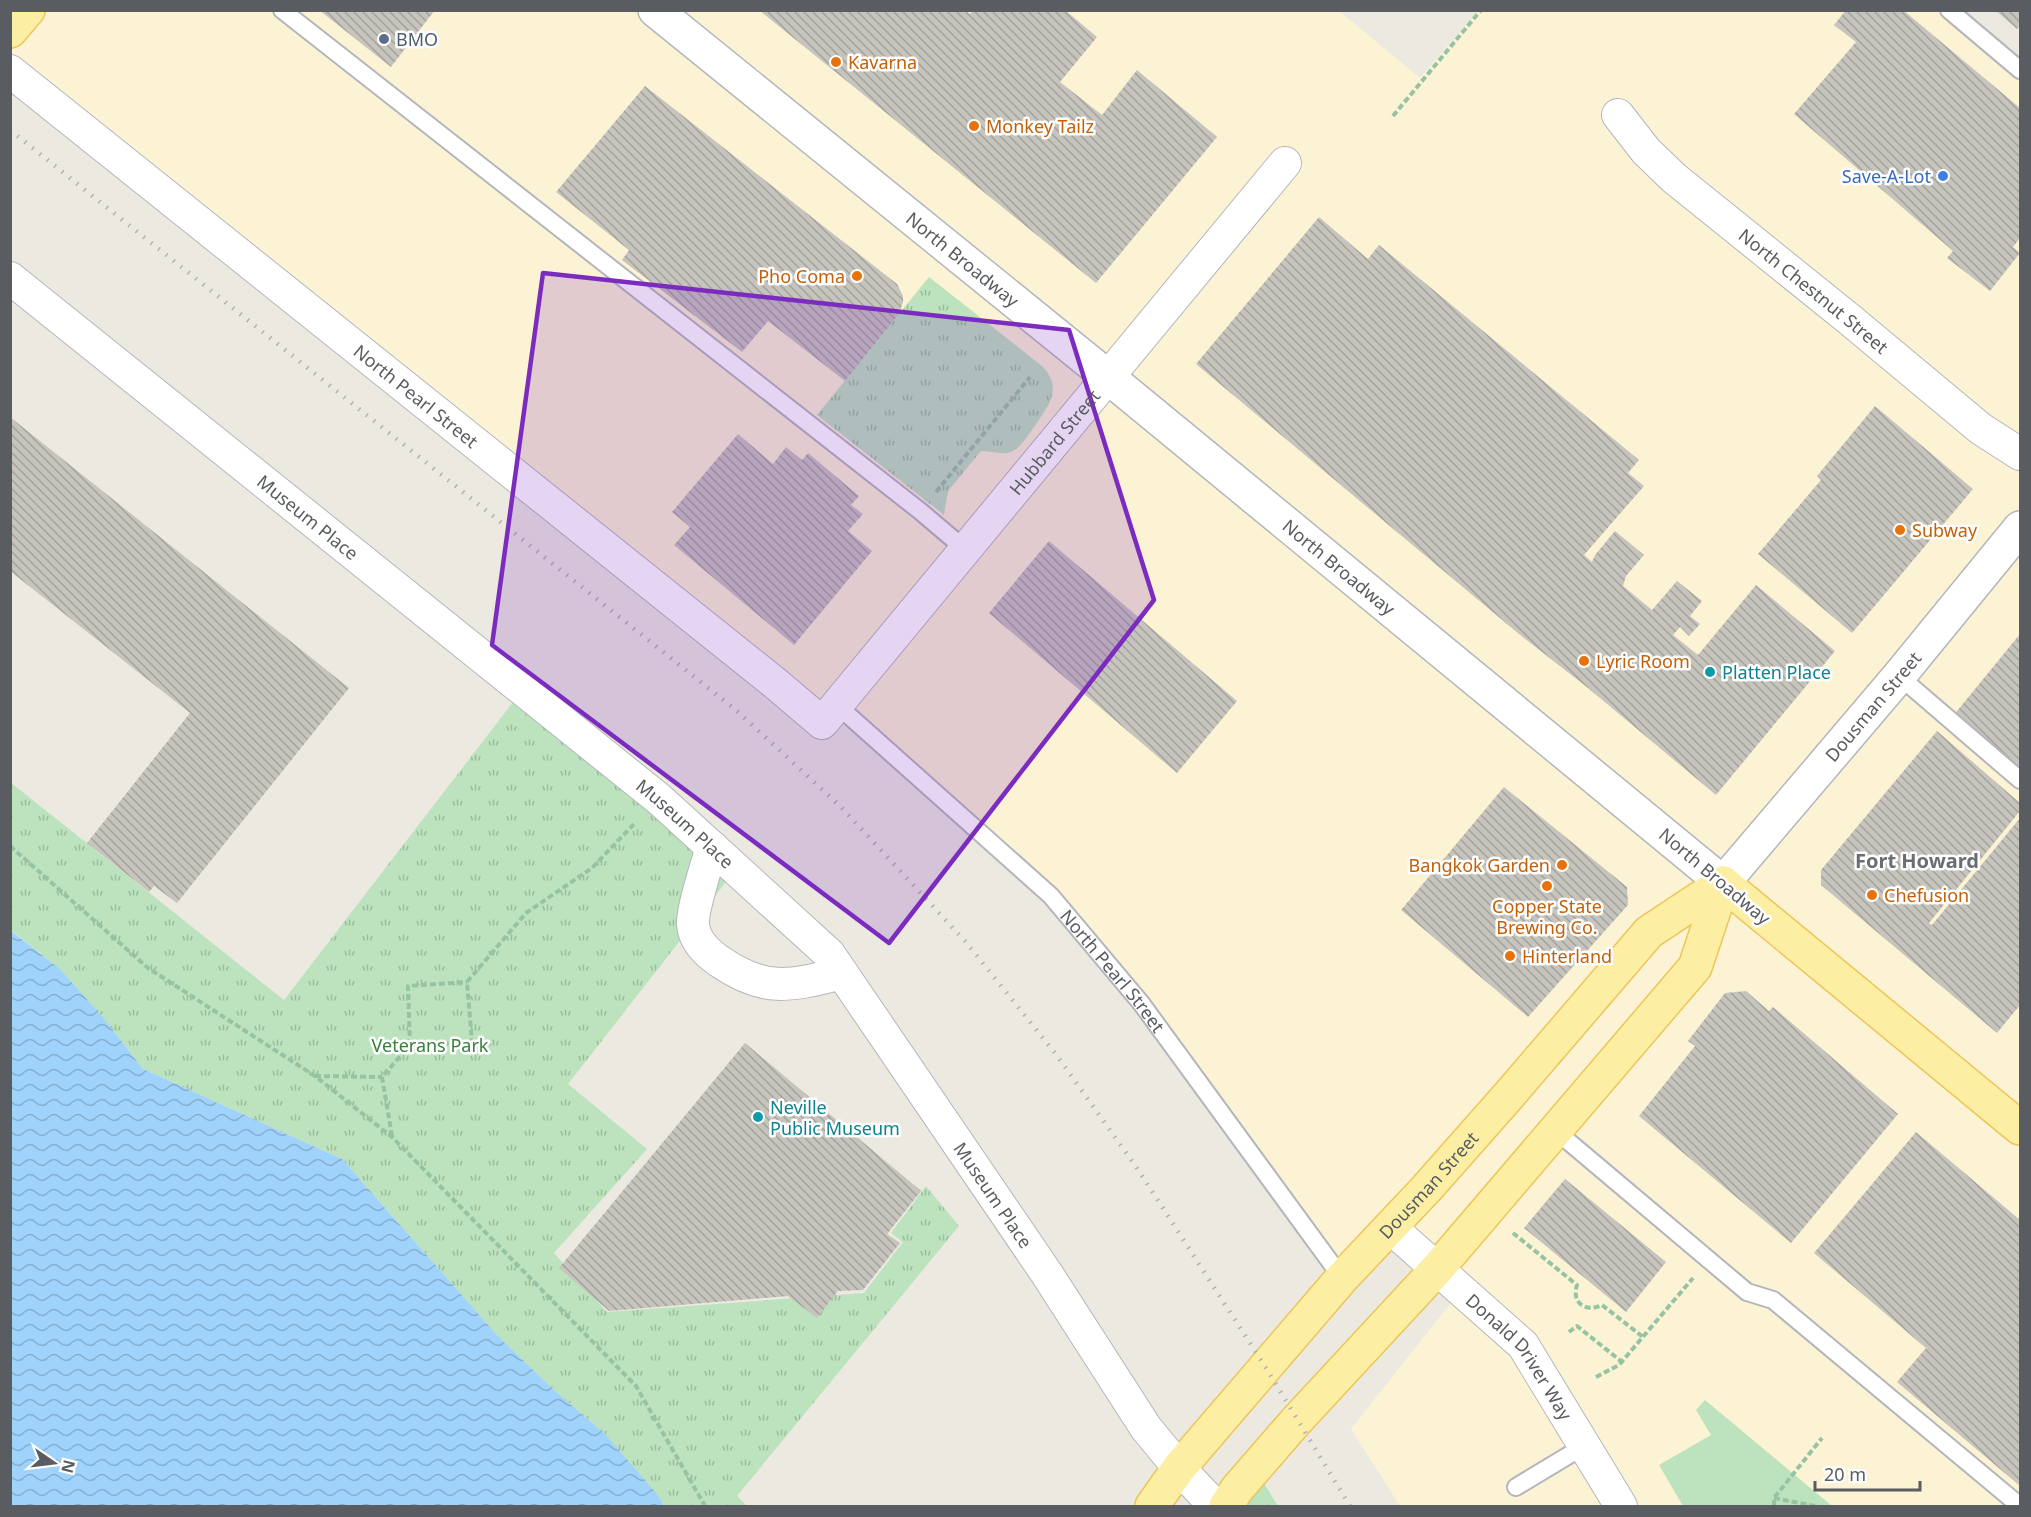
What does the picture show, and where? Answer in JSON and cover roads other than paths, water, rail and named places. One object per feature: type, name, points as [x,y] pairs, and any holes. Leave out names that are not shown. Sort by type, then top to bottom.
[{"type":"main road","points":[[10,31],[28,10]]},
{"type":"main road","name":"North Broadway","points":[[1723,883],[2020,1128]]},
{"type":"main road","name":"Dousman Street","points":[[1226,1506],[1237,1489],[1298,1419],[1437,1269],[1695,967],[1723,883]]},
{"type":"main road","name":"Dousman Street","points":[[1152,1506],[1179,1468],[1342,1278],[1391,1228],[1510,1094],[1649,932],[1723,883]]},
{"type":"street","name":"North Broadway","points":[[655,10],[1108,377],[1723,883]]},
{"type":"street","name":"North Pearl Street","points":[[10,71],[775,683],[830,714]]},
{"type":"street","name":"North Chestnut Street","points":[[1618,115],[1646,151],[1674,178],[1981,429],[2020,454]]},
{"type":"street","name":"Hubbard Street","points":[[830,714],[1286,163]]},
{"type":"street","name":"Museum Place","points":[[10,278],[650,792],[830,954],[1047,1274],[1146,1428],[1215,1506]]},
{"type":"street","name":"Dousman Street","points":[[1723,883],[1899,676],[2020,528]]},
{"type":"street","points":[[712,848],[693,923],[701,945],[735,972],[766,983],[804,982],[842,973]]},
{"type":"street","name":"Donald Driver Way","points":[[1391,1228],[1523,1346],[1621,1506]]},
{"type":"lane","points":[[282,10],[920,511],[966,550]]},
{"type":"lane","points":[[1949,10],[2020,70]]},
{"type":"lane","points":[[1899,676],[2020,780]]},
{"type":"lane","name":"North Pearl Street","points":[[830,714],[1051,896],[1142,1003],[1342,1278]]},
{"type":"lane","points":[[1556,1131],[1747,1292],[1773,1300],[2020,1506]]},
{"type":"lane","points":[[1516,1487],[1584,1446]]},
{"type":"water","points":[[10,930],[60,969],[102,1016],[143,1069],[342,1159],[498,1336],[554,1390],[605,1434],[657,1494],[664,1506],[11,1506]]},
{"type":"railway","points":[[10,130],[737,711],[841,807],[965,941],[1055,1053],[1139,1171],[1266,1368],[1350,1506]]},
{"type":"place","name":"BMO","points":[[384,39]]},
{"type":"place","name":"Kavarna","points":[[836,62]]},
{"type":"place","name":"Monkey Tailz","points":[[974,126]]},
{"type":"place","name":"Save-A-Lot","points":[[1943,176]]},
{"type":"place","name":"Pho Coma","points":[[857,276]]},
{"type":"place","name":"Subway","points":[[1900,530]]},
{"type":"place","name":"Lyric Room","points":[[1584,661]]},
{"type":"place","name":"Platten Place","points":[[1710,672]]},
{"type":"place","name":"Bangkok Garden","points":[[1562,865]]},
{"type":"place","name":"Copper State Brewing Co.","points":[[1547,886]]},
{"type":"place","name":"Chefusion","points":[[1872,895]]},
{"type":"place","name":"Hinterland","points":[[1510,956]]},
{"type":"place","name":"Neville Public Museum","points":[[758,1117]]},
{"type":"district","name":"Fort Howard","points":[[1917,860]]},
{"type":"park label","name":"Veterans Park","points":[[430,1045]]}]
